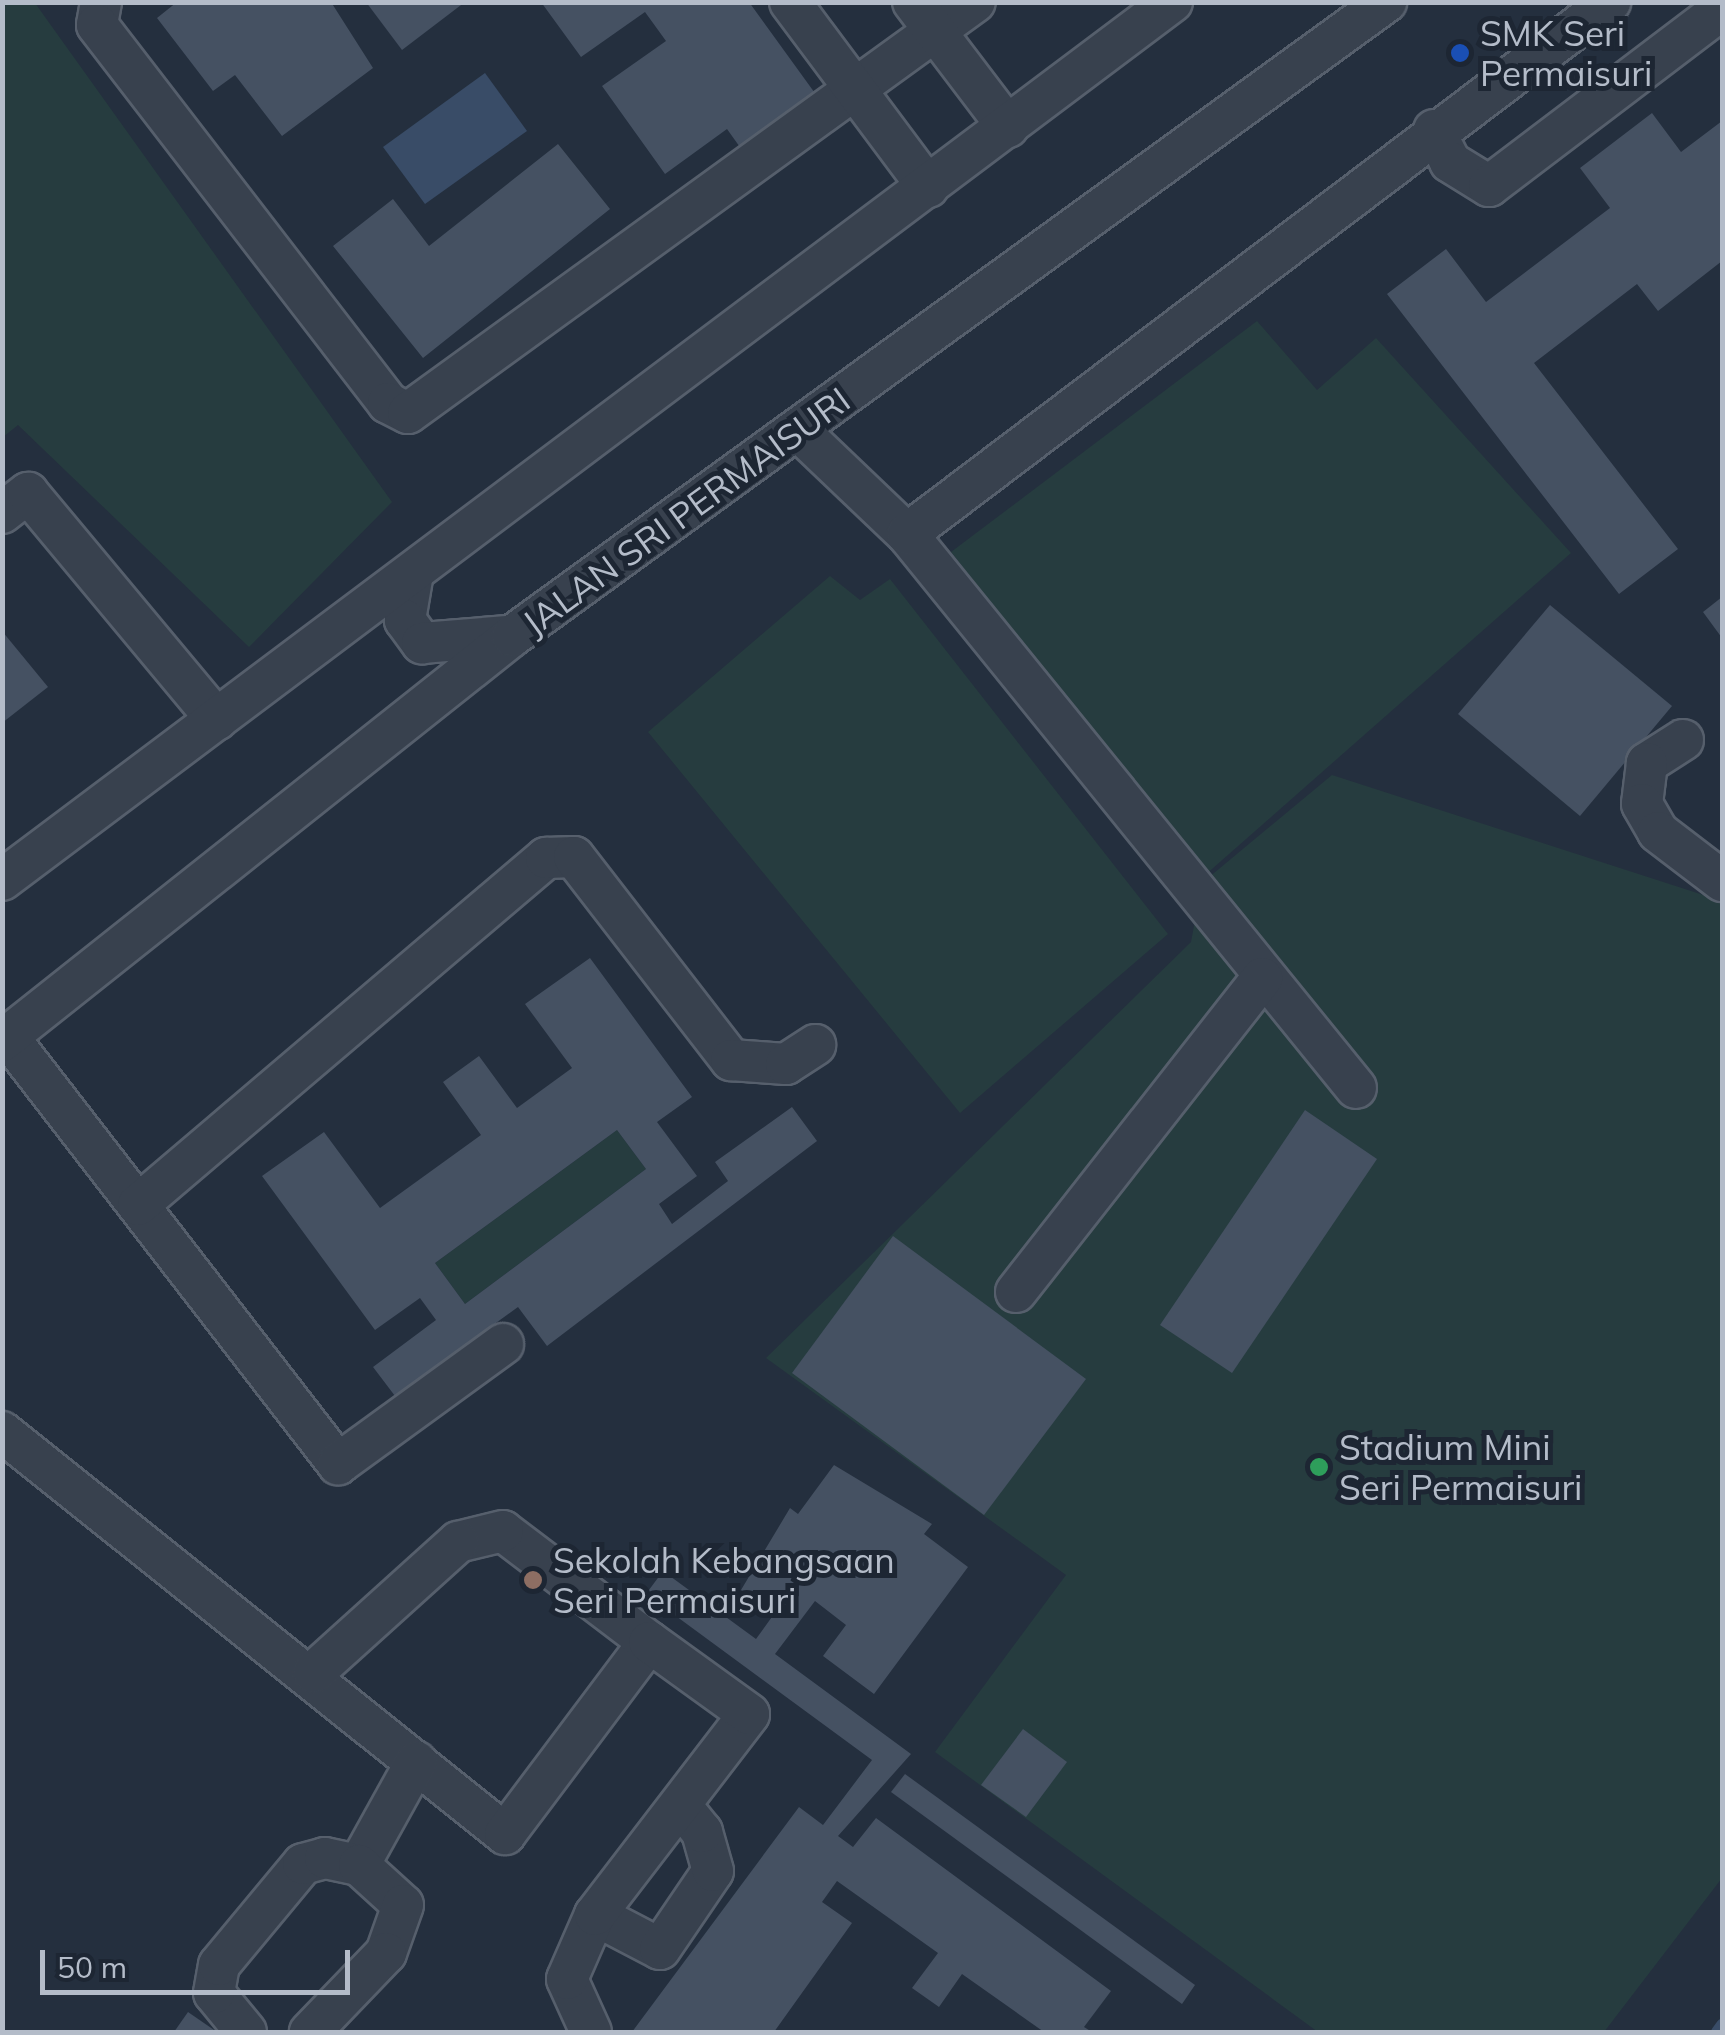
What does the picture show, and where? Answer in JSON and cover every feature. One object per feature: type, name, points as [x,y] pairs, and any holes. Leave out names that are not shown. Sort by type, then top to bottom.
[{"type":"street","points":[[101,2],[97,25],[388,403],[408,413],[857,96],[924,18],[974,2]]},
{"type":"street","points":[[790,2],[928,186]]},
{"type":"street","points":[[2,880],[1172,2]]},
{"type":"street","name":"JALAN SRI PERMAISURI","points":[[5,1039],[512,636],[1386,2]]},
{"type":"street","points":[[906,534],[1434,130],[1610,2]]},
{"type":"street","points":[[1434,130],[1450,162],[1488,186],[1722,9]]},
{"type":"street","points":[[924,18],[1008,128]]},
{"type":"street","points":[[798,430],[906,534],[1262,978],[1356,1088]]},
{"type":"street","points":[[2,512],[28,493],[217,720]]},
{"type":"street","points":[[413,573],[405,620],[422,643],[512,636]]},
{"type":"street","points":[[1684,740],[1647,763],[1642,804],[1658,832],[1722,881]]},
{"type":"street","points":[[138,1205],[546,858],[574,857],[730,1060],[786,1064],[815,1045]]},
{"type":"street","points":[[1016,1292],[1262,978]]},
{"type":"street","points":[[5,1039],[338,1464],[503,1344]]},
{"type":"street","points":[[2,1432],[313,1672],[505,1834],[648,1642]]},
{"type":"street","points":[[313,1672],[458,1542],[503,1531],[749,1714],[682,1807],[595,1914],[567,1980],[591,2032]]},
{"type":"street","points":[[359,1864],[416,1762]]},
{"type":"street","points":[[595,1914],[660,1950],[714,1871],[702,1832],[682,1807]]},
{"type":"street","points":[[246,2032],[214,1993],[219,1966],[303,1864],[359,1864],[403,1905],[402,1926],[310,2032]]},
{"type":"green space","points":[[3,2],[35,3],[392,502],[249,647],[18,425],[3,437]]},
{"type":"green space","points":[[1257,321],[1317,390],[1376,338],[1571,553],[1204,876],[951,552]]},
{"type":"green space","points":[[830,576],[860,600],[890,579],[1168,934],[960,1113],[648,732]]},
{"type":"green space","name":"Stadium Mini Seri Permaisuri","points":[[1332,775],[1722,901],[1722,1878],[1604,2032],[1318,2032],[935,1752],[1066,1575],[766,1358],[1191,942],[1202,883]]},
{"type":"green space","points":[[617,1130],[646,1169],[465,1304],[435,1263]]},
{"type":"water","points":[[485,73],[527,131],[425,204],[383,147]]},
{"type":"building","points":[[177,2],[331,2],[373,68],[282,136],[235,75],[213,91],[157,18]]},
{"type":"building","points":[[366,2],[465,2],[402,50]]},
{"type":"building","points":[[541,2],[749,2],[817,96],[742,150],[727,129],[665,174],[602,86],[666,41],[645,12],[581,57]]},
{"type":"building","points":[[1652,113],[1681,152],[1722,121],[1722,261],[1658,311],[1637,284],[1534,363],[1678,549],[1619,594],[1387,294],[1446,249],[1486,302],[1610,208],[1580,168]]},
{"type":"building","points":[[558,144],[610,209],[423,358],[333,246],[393,199],[429,246]]},
{"type":"building","points":[[1722,597],[1722,638],[1703,612]]},
{"type":"building","points":[[1550,605],[1672,706],[1580,816],[1458,714]]},
{"type":"building","points":[[2,631],[48,687],[2,723]]},
{"type":"building","points":[[590,958],[692,1097],[657,1122],[697,1176],[659,1204],[672,1224],[728,1181],[715,1162],[792,1107],[817,1141],[547,1346],[518,1307],[395,1396],[373,1367],[436,1320],[420,1298],[375,1330],[262,1176],[324,1132],[380,1208],[481,1135],[443,1082],[479,1056],[517,1108],[572,1068],[525,1004]],"holes":[[[617,1130],[646,1169],[465,1304],[435,1263]]]},
{"type":"building","points":[[1305,1110],[1377,1159],[1232,1373],[1160,1325]]},
{"type":"building","points":[[893,1236],[1086,1379],[984,1515],[792,1373]]},
{"type":"building","points":[[834,1465],[932,1524],[924,1534],[968,1567],[874,1694],[823,1656],[846,1625],[815,1601],[775,1654],[911,1754],[838,1836],[853,1847],[876,1818],[1111,1991],[1084,2027],[1092,2032],[1044,2032],[962,1974],[939,2007],[912,1988],[938,1953],[837,1881],[822,1902],[852,1923],[774,2032],[632,2032],[799,1807],[823,1825],[872,1760],[646,1594],[663,1571],[756,1639],[774,1614],[741,1590],[790,1508],[798,1514]]},
{"type":"building","points":[[1023,1729],[1067,1762],[1026,1817],[981,1785]]},
{"type":"building","points":[[905,1774],[1195,1985],[1182,2004],[891,1792]]},
{"type":"building","points":[[188,2012],[217,2032],[174,2032]]},
{"type":"waterway","points":[[1717,2032],[1722,2025]]},
{"type":"place","name":"SMK Seri Permaisuri","points":[[1460,53]]},
{"type":"place","name":"Stadium Mini Seri Permaisuri","points":[[1319,1467]]},
{"type":"place","name":"Sekolah Kebangsaan Seri Permaisuri","points":[[533,1580]]}]
